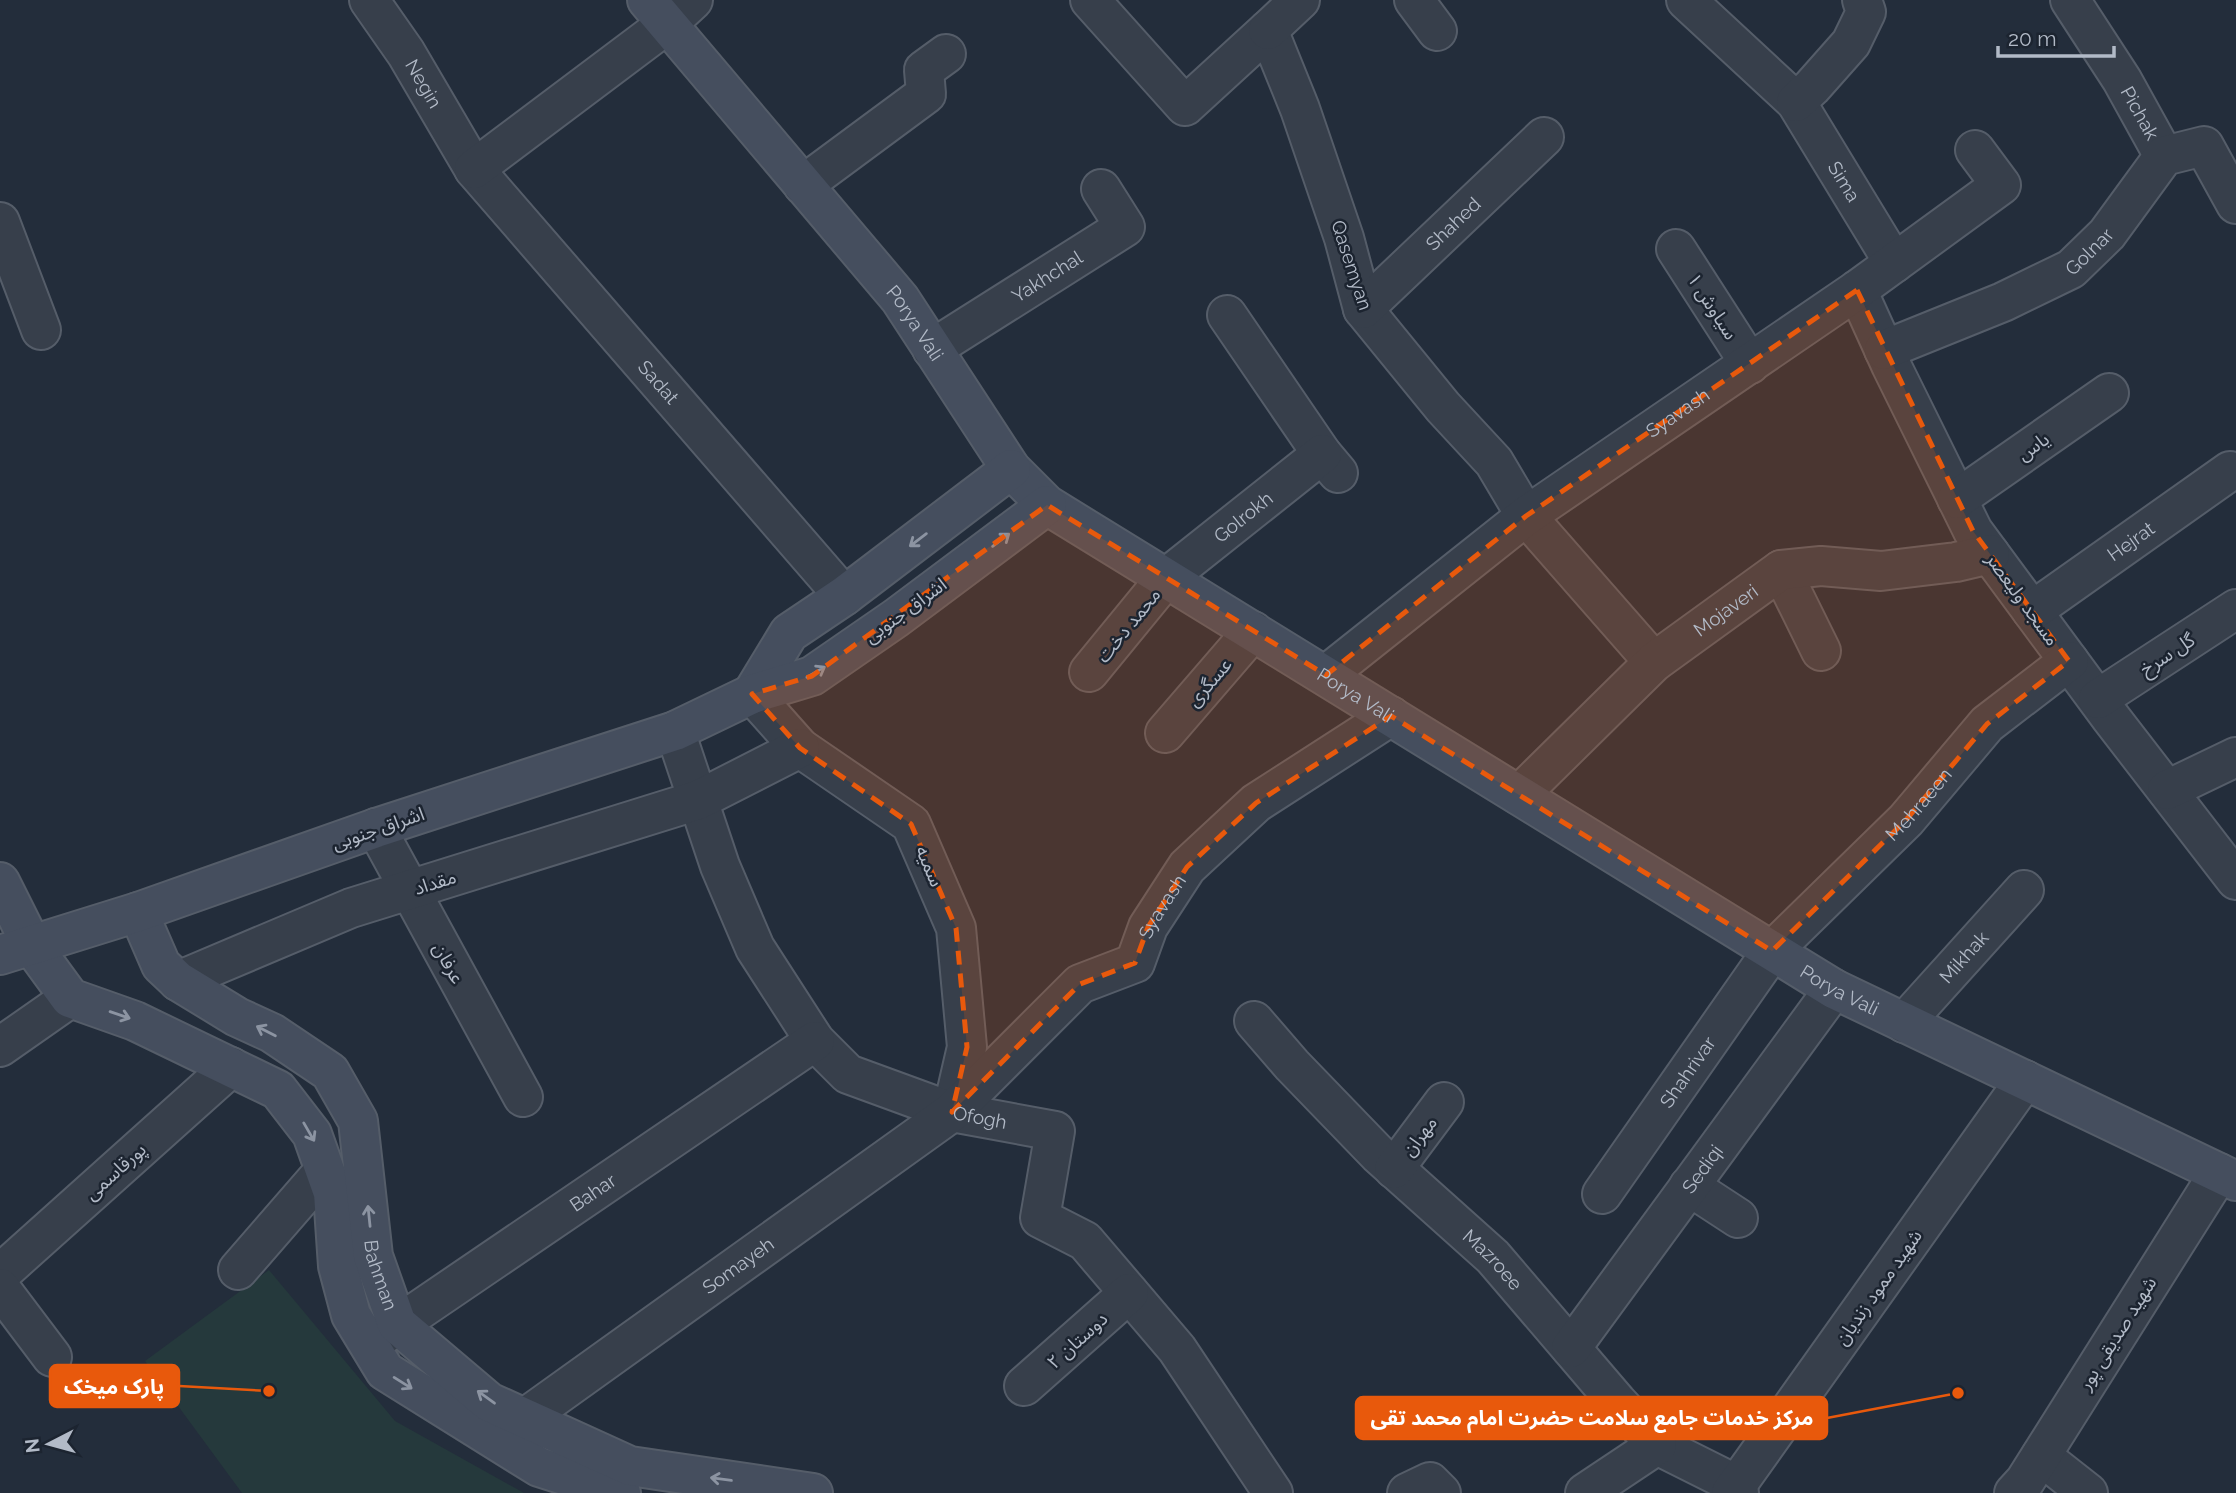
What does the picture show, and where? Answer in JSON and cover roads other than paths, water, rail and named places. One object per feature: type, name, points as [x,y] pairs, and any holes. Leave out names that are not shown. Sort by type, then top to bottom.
[{"type":"main road","name":"Porya Vali","points":[[669,8],[803,185],[900,299],[1011,469],[1047,505],[1833,989],[2228,1177]]},
{"type":"main road","points":[[752,694],[789,634],[844,596],[1011,469]]},
{"type":"main road","name":"اشراق جنوبی","points":[[16,950],[138,912],[376,828],[675,731],[752,694],[812,676],[1047,505]]},
{"type":"main road","points":[[0,882],[16,950],[70,998]]},
{"type":"main road","name":"Bahman","points":[[138,912],[161,965],[178,981],[237,1017],[272,1034],[330,1072],[358,1121],[385,1371],[539,1467],[621,1493]]},
{"type":"main road","points":[[154,1030],[178,981]]},
{"type":"main road","name":"Bahman","points":[[70,998],[154,1030],[278,1090],[312,1133],[333,1193],[338,1266],[351,1315],[489,1402],[630,1466],[813,1493]]},
{"type":"street","name":"Negin","points":[[369,0],[405,53],[474,169]]},
{"type":"street","points":[[1090,0],[1185,106],[1300,0]]},
{"type":"street","points":[[1414,0],[1437,31]]},
{"type":"street","name":"Sima","points":[[1686,0],[1796,102],[1894,263]]},
{"type":"street","points":[[1796,102],[1812,88],[1851,43],[1866,12],[1862,0]]},
{"type":"street","name":"Pichak","points":[[2070,0],[2122,80],[2164,156]]},
{"type":"street","points":[[474,169],[669,8]]},
{"type":"street","name":"Qasemyan","points":[[1268,30],[1300,109],[1344,238],[1363,309],[1443,407],[1494,462],[1526,516],[1654,663]]},
{"type":"street","points":[[803,185],[926,94],[924,69],[946,54]]},
{"type":"street","name":"Shahed","points":[[1363,309],[1544,137]]},
{"type":"street","points":[[2164,156],[2204,146],[2236,204]]},
{"type":"street","name":"Syavash","points":[[1326,675],[1526,516],[1857,290],[2001,185],[1975,149]]},
{"type":"street","name":"Golnar","points":[[1884,350],[2003,302],[2071,269],[2107,234],[2164,156]]},
{"type":"street","name":"Sadat","points":[[474,169],[844,596]]},
{"type":"street","name":"Yakhchal","points":[[932,349],[1125,227],[1101,189]]},
{"type":"street","points":[[0,222],[41,330]]},
{"type":"street","name":"سیاوش ۱","points":[[1676,249],[1750,364]]},
{"type":"street","name":"مسجد ولیعصر","points":[[1857,290],[1973,531],[2236,880]]},
{"type":"street","name":"Golrokh","points":[[1166,578],[1330,464],[1227,315]]},
{"type":"street","name":"یاس","points":[[1957,499],[2109,393]]},
{"type":"street","name":"Hejrat","points":[[2032,611],[2230,471]]},
{"type":"street","points":[[1821,651],[1781,570],[1821,566],[1881,571],[1956,562],[1990,554]]},
{"type":"street","name":"Mojaveri","points":[[1519,795],[1654,663],[1781,570]]},
{"type":"street","name":"محمد دخت","points":[[1089,673],[1166,578]]},
{"type":"street","name":"گل سرخ","points":[[2098,699],[2236,609]]},
{"type":"street","name":"عسگری","points":[[1165,733],[1253,631]]},
{"type":"street","name":"Mehraeen","points":[[1772,951],[1906,820],[1987,724],[2069,661]]},
{"type":"street","name":"سمیه","points":[[752,694],[800,748],[911,824],[956,928],[967,1047],[952,1112]]},
{"type":"street","name":"Syavash","points":[[952,1112],[1080,984],[1135,964],[1148,927],[1187,867],[1256,803],[1391,716]]},
{"type":"street","name":"Ofogh","points":[[675,731],[720,866],[755,948],[816,1041],[848,1074],[952,1112],[1055,1131],[1040,1218],[1085,1241],[1177,1349],[1273,1493]]},
{"type":"street","name":"مقداد","points":[[178,981],[351,908],[698,800],[800,748]]},
{"type":"street","points":[[2167,790],[2236,757]]},
{"type":"street","name":"عرفان","points":[[376,828],[523,1097]]},
{"type":"street","name":"Mikhak","points":[[1904,1023],[2024,890]]},
{"type":"street","name":"Shahrivar","points":[[1602,1194],[1772,951]]},
{"type":"street","name":"Sediqi","points":[[1571,1348],[1833,989]]},
{"type":"street","points":[[0,1046],[70,998]]},
{"type":"street","name":"Mazroee","points":[[1254,1021],[1292,1065],[1394,1169],[1493,1257],[1657,1445],[1723,1479],[1735,1492]]},
{"type":"street","name":"Bahar","points":[[383,1334],[816,1041]]},
{"type":"street","name":"پورقاسمی","points":[[0,1275],[231,1067]]},
{"type":"street","name":"شهید ممود زندیان","points":[[1735,1492],[2025,1080]]},
{"type":"street","name":"مهران","points":[[1394,1169],[1444,1102]]},
{"type":"street","name":"Somayeh","points":[[525,1418],[952,1112]]},
{"type":"street","points":[[238,1270],[324,1171]]},
{"type":"street","name":"شهید صدیقی پور","points":[[2014,1493],[2025,1481],[2228,1177]]},
{"type":"street","points":[[1689,1186],[1738,1218]]},
{"type":"street","points":[[0,1288],[52,1357]]},
{"type":"street","name":"دوستان ۲","points":[[1024,1386],[1129,1293]]},
{"type":"street","points":[[1585,1493],[1657,1445]]},
{"type":"street","points":[[2040,1456],[2088,1493]]},
{"type":"street","points":[[1407,1493],[1430,1482],[1441,1493]]},
{"type":"place","name":"پارک میخک","points":[[269,1391]]},
{"type":"place","name":"مرکز خدمات جامع سلامت حضرت امام محمد تقی","points":[[1958,1393]]}]
